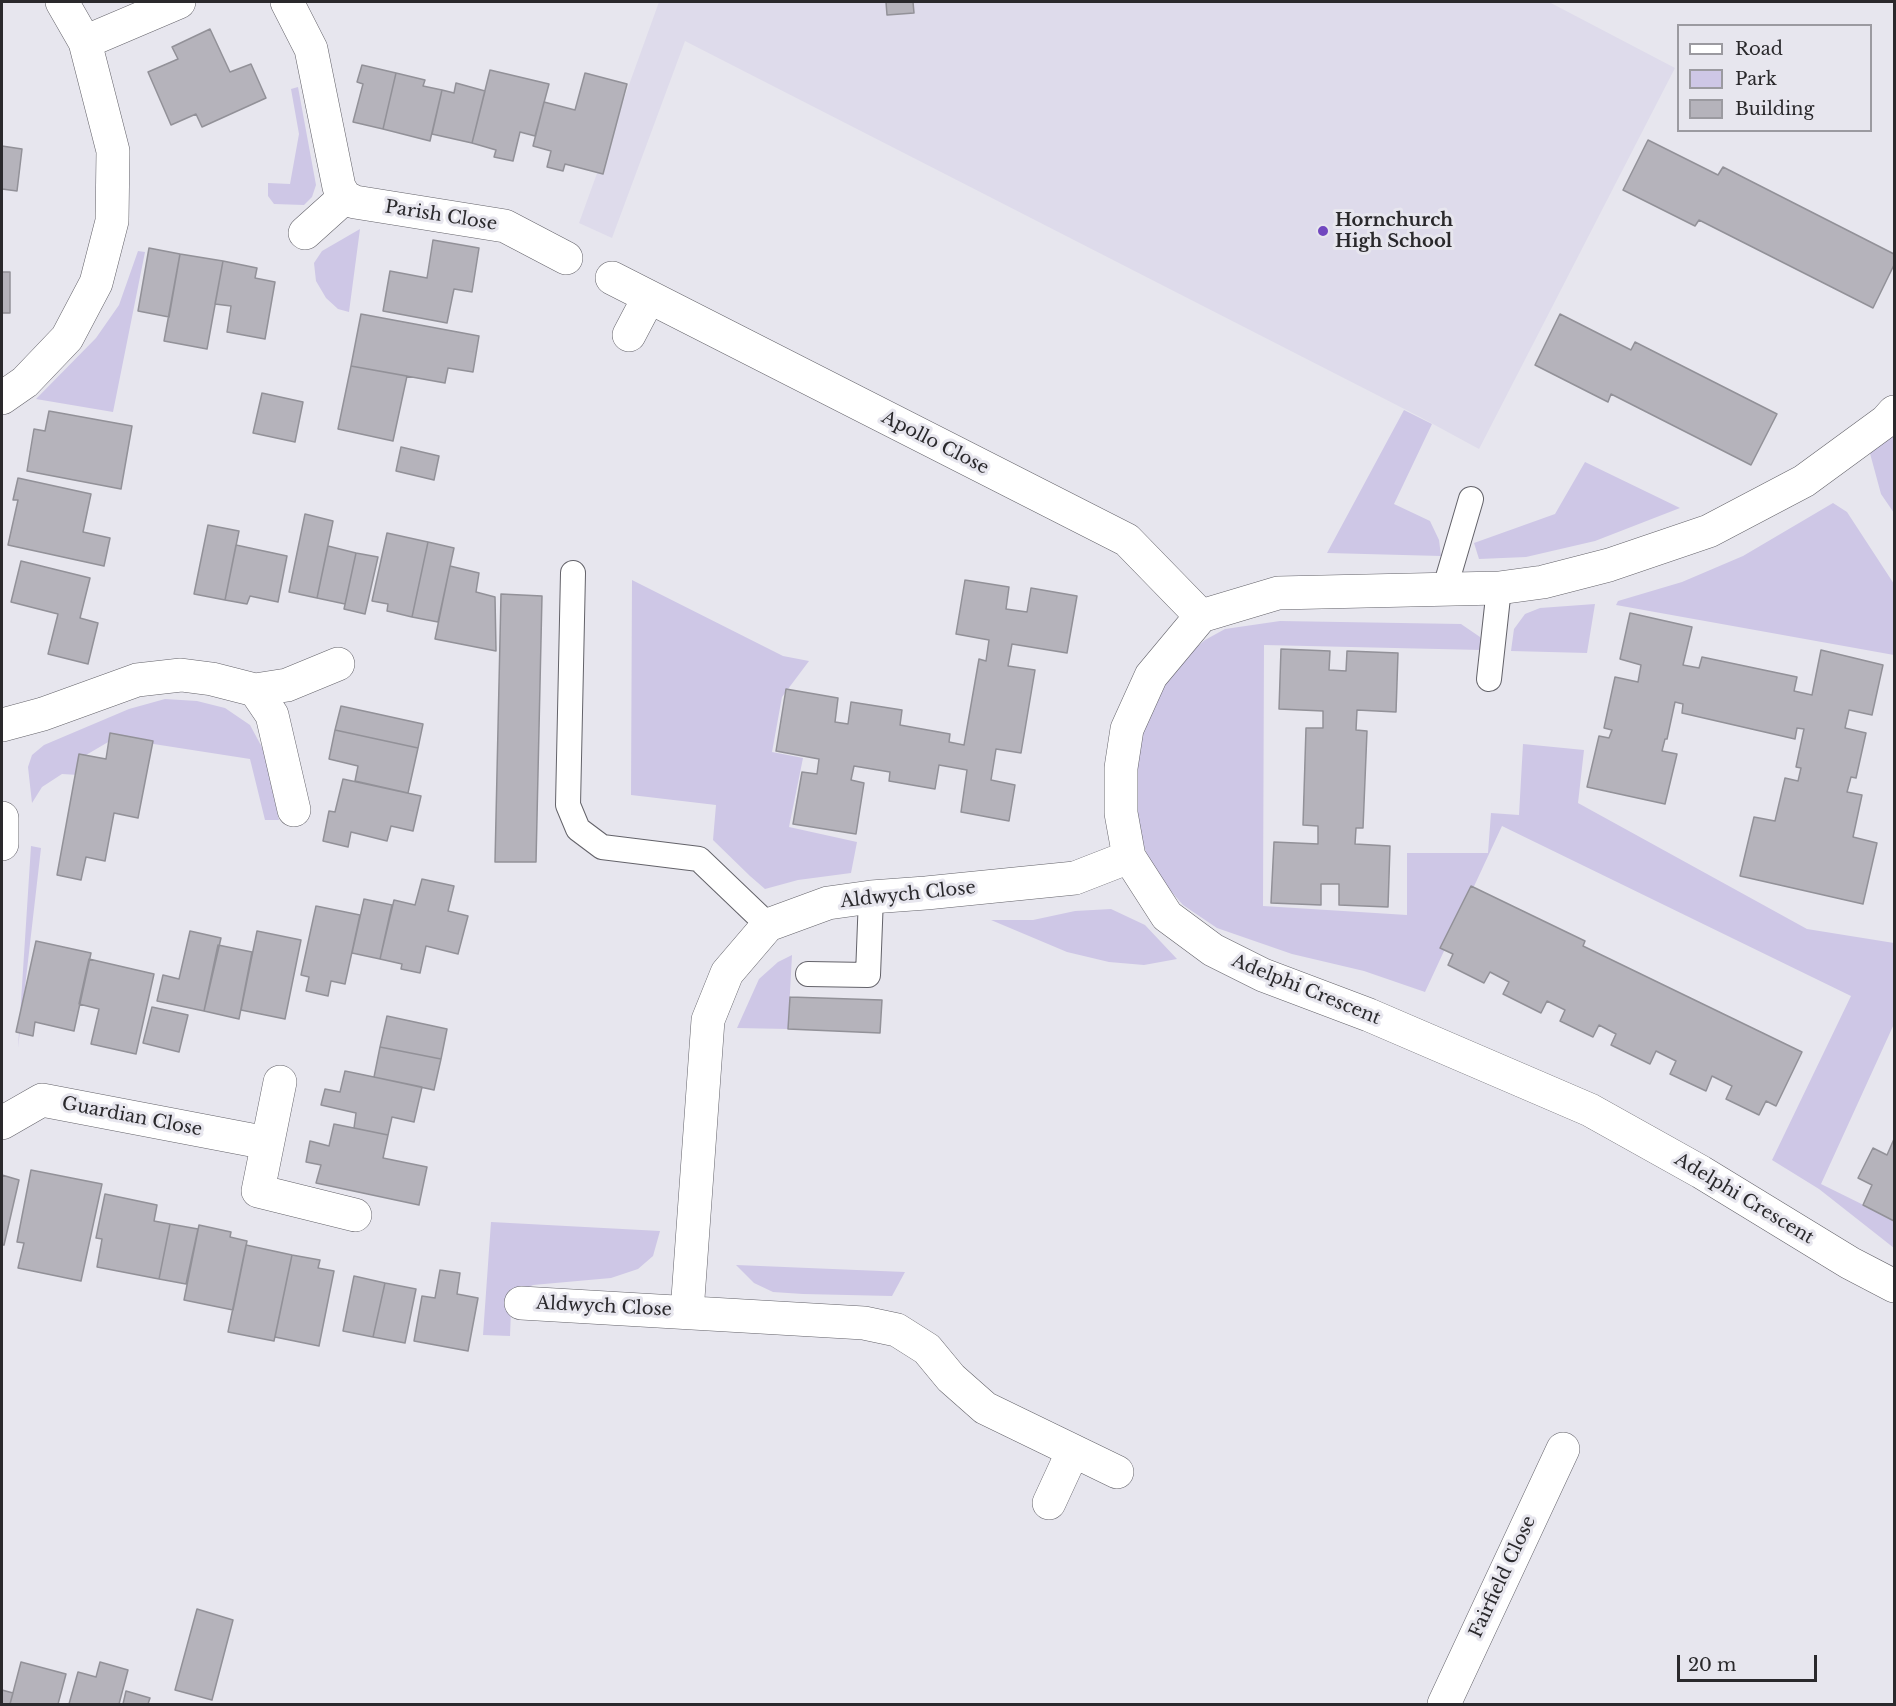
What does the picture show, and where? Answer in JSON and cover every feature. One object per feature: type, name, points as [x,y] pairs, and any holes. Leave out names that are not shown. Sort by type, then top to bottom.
[{"type":"street","points":[[2,398],[25,382],[67,338],[96,283],[112,221],[113,151],[85,42],[62,2]]},
{"type":"street","points":[[85,42],[178,2]]},
{"type":"street","points":[[287,2],[312,49],[339,187],[345,197],[305,233]]},
{"type":"street","name":"Parish Close","points":[[345,197],[355,202],[505,226],[566,258]]},
{"type":"street","name":"Apollo Close","points":[[612,278],[1127,540],[1201,616]]},
{"type":"street","points":[[629,335],[649,297]]},
{"type":"street","points":[[1201,616],[1278,593],[1499,588],[1543,582],[1609,565],[1709,531],[1804,481],[1886,421],[1894,412]]},
{"type":"street","name":"Adelphi Crescent","points":[[1201,616],[1150,676],[1127,729],[1121,768],[1121,813],[1129,857],[1167,916],[1213,950],[1263,975],[1369,1015],[1590,1110],[1701,1172],[1850,1263],[1894,1286]]},
{"type":"street","points":[[2,725],[43,714],[136,680],[181,675],[212,679],[255,690],[288,685],[338,664]]},
{"type":"street","points":[[255,690],[272,715],[294,810]]},
{"type":"street","points":[[2,818],[2,844]]},
{"type":"street","name":"Aldwych Close","points":[[687,1312],[708,1020],[727,973],[768,925],[828,903],[1075,878],[1129,857]]},
{"type":"street","points":[[280,1082],[258,1191],[355,1215]]},
{"type":"street","name":"Guardian Close","points":[[2,1123],[42,1100],[267,1143]]},
{"type":"street","name":"Aldwych Close","points":[[521,1303],[864,1323],[897,1330],[927,1349],[951,1378],[985,1408],[1117,1472]]},
{"type":"street","name":"Fairfield Close","points":[[1443,1704],[1563,1449]]},
{"type":"street","points":[[1049,1503],[1073,1451]]},
{"type":"lane","points":[[1444,591],[1471,499]]},
{"type":"lane","points":[[573,573],[568,805],[578,830],[602,847],[699,859],[768,925]]},
{"type":"lane","points":[[1489,678],[1499,588]]},
{"type":"lane","points":[[808,974],[868,975],[871,897]]},
{"type":"shaded area","name":"Hornchurch High School","points":[[659,2],[1549,2],[1675,68],[1479,449],[685,41],[612,238],[579,223]]},
{"type":"green space","points":[[298,87],[316,185],[312,197],[304,205],[274,204],[268,196],[268,183],[290,184],[299,134],[291,89]]},
{"type":"green space","points":[[360,229],[349,312],[338,309],[326,298],[316,281],[314,263],[322,251]]},
{"type":"green space","points":[[138,251],[145,252],[113,412],[36,399],[96,338],[119,305]]},
{"type":"green space","points":[[1404,410],[1432,424],[1394,504],[1430,521],[1439,540],[1441,556],[1327,553]]},
{"type":"green space","points":[[1894,427],[1894,513],[1881,494],[1868,446]]},
{"type":"green space","points":[[1585,462],[1680,508],[1595,541],[1526,557],[1479,559],[1474,543],[1555,514]]},
{"type":"green space","points":[[1833,503],[1847,512],[1894,584],[1894,655],[1616,605],[1618,601],[1682,582],[1743,556]]},
{"type":"green space","points":[[632,580],[783,656],[809,661],[782,697],[772,752],[803,758],[789,827],[857,842],[851,873],[798,880],[765,889],[713,840],[716,805],[631,795]]},
{"type":"green space","points":[[1595,604],[1587,653],[1511,651],[1514,629],[1525,614],[1540,608]]},
{"type":"green space","points":[[1280,621],[1461,624],[1480,637],[1482,650],[1264,645],[1263,906],[1407,915],[1407,853],[1488,853],[1491,813],[1519,815],[1523,744],[1584,750],[1578,803],[1807,929],[1894,943],[1894,1024],[1821,1184],[1894,1220],[1894,1248],[1819,1189],[1772,1160],[1851,996],[1502,826],[1425,992],[1364,971],[1292,954],[1217,928],[1183,905],[1162,881],[1148,858],[1139,831],[1135,811],[1134,755],[1158,691],[1190,653],[1205,640],[1225,629]]},
{"type":"green space","points":[[165,699],[197,701],[225,708],[250,725],[264,751],[279,820],[265,820],[250,759],[115,738],[81,758],[79,775],[62,774],[42,787],[32,803],[28,767],[32,755],[44,745],[129,709]]},
{"type":"green space","points":[[31,846],[41,848],[18,1048]]},
{"type":"green space","points":[[1111,909],[1145,925],[1177,959],[1144,965],[1109,962],[1067,952],[991,920],[1033,920],[1075,911]]},
{"type":"green space","points":[[792,955],[788,1029],[737,1028],[759,979],[778,962]]},
{"type":"green space","points":[[491,1222],[660,1231],[653,1256],[638,1269],[611,1278],[533,1285],[518,1292],[511,1310],[510,1336],[483,1335]]},
{"type":"green space","points":[[736,1265],[905,1272],[892,1296],[803,1294],[773,1292],[754,1283]]},
{"type":"building","points":[[886,2],[913,2],[914,13],[887,15]]},
{"type":"building","points":[[210,29],[230,72],[251,64],[266,98],[202,127],[196,114],[171,125],[148,72],[178,59],[172,47]]},
{"type":"building","points":[[362,65],[396,73],[383,129],[353,122],[363,84],[357,82]]},
{"type":"building","points":[[490,70],[549,84],[535,136],[520,132],[513,161],[494,157],[496,150],[472,143]]},
{"type":"building","points":[[396,73],[425,80],[423,86],[442,90],[430,141],[383,129]]},
{"type":"building","points":[[585,73],[627,84],[603,174],[565,164],[563,171],[547,167],[551,151],[533,146],[544,102],[575,110]]},
{"type":"building","points":[[456,83],[485,91],[472,143],[432,134],[442,90],[454,93]]},
{"type":"building","points":[[1648,140],[1718,175],[1723,167],[1894,254],[1894,265],[1873,308],[1699,220],[1695,226],[1623,190]]},
{"type":"building","points":[[2,146],[22,149],[17,191],[2,189]]},
{"type":"building","points":[[433,240],[479,248],[472,292],[454,289],[447,323],[383,311],[390,271],[427,278]]},
{"type":"building","points":[[149,248],[180,254],[169,317],[138,311]]},
{"type":"building","points":[[180,254],[223,261],[207,349],[164,341]]},
{"type":"building","points":[[223,261],[257,268],[255,278],[275,282],[265,339],[227,332],[231,306],[215,304]]},
{"type":"building","points":[[2,272],[10,272],[10,313],[2,313]]},
{"type":"building","points":[[361,314],[479,336],[473,372],[448,368],[445,383],[351,366]]},
{"type":"building","points":[[1560,314],[1631,350],[1635,342],[1777,414],[1751,465],[1611,394],[1608,402],[1535,365]]},
{"type":"building","points":[[351,366],[407,376],[393,441],[338,429]]},
{"type":"building","points":[[262,393],[303,402],[295,442],[253,433]]},
{"type":"building","points":[[49,411],[132,426],[121,489],[27,471],[34,429],[45,431]]},
{"type":"building","points":[[401,447],[439,456],[434,480],[396,471]]},
{"type":"building","points":[[18,478],[91,494],[83,532],[110,538],[104,566],[8,545],[18,500],[13,500]]},
{"type":"building","points":[[305,514],[333,521],[317,598],[289,592]]},
{"type":"building","points":[[208,525],[239,531],[225,600],[194,594]]},
{"type":"building","points":[[387,533],[428,542],[412,617],[387,611],[388,604],[372,601]]},
{"type":"building","points":[[428,542],[454,548],[438,622],[412,617]]},
{"type":"building","points":[[236,545],[287,556],[278,602],[250,596],[247,604],[225,600]]},
{"type":"building","points":[[328,546],[356,553],[345,604],[317,598]]},
{"type":"building","points":[[356,553],[378,557],[365,614],[344,609]]},
{"type":"building","points":[[21,561],[90,578],[80,618],[98,623],[88,664],[48,654],[58,614],[11,602]]},
{"type":"building","points":[[450,566],[479,573],[476,592],[495,597],[496,651],[435,639]]},
{"type":"building","points":[[965,580],[1009,587],[1006,609],[1027,612],[1031,588],[1077,596],[1067,653],[1012,644],[1008,666],[1035,670],[1021,753],[996,749],[991,780],[1015,785],[1009,821],[961,812],[967,770],[939,765],[935,789],[889,781],[890,772],[854,766],[851,780],[864,783],[856,834],[793,824],[802,772],[817,774],[819,759],[776,751],[786,689],[838,698],[835,722],[848,724],[851,702],[902,710],[900,725],[950,734],[949,742],[964,745],[979,659],[986,661],[989,640],[956,634]]},
{"type":"building","points":[[501,594],[542,596],[536,862],[495,862]]},
{"type":"building","points":[[1630,613],[1692,627],[1683,665],[1699,668],[1702,657],[1797,677],[1794,691],[1812,695],[1821,650],[1883,665],[1872,715],[1849,710],[1845,728],[1866,733],[1856,778],[1851,777],[1847,792],[1862,795],[1853,837],[1877,843],[1863,904],[1740,876],[1754,817],[1775,821],[1785,778],[1798,781],[1801,768],[1796,767],[1804,729],[1797,728],[1795,739],[1682,713],[1683,704],[1675,702],[1662,751],[1677,754],[1665,804],[1587,787],[1599,736],[1609,738],[1612,730],[1604,728],[1615,677],[1638,682],[1641,665],[1620,659]]},
{"type":"building","points":[[1281,649],[1330,651],[1329,670],[1346,671],[1347,651],[1398,653],[1396,712],[1357,710],[1356,730],[1367,731],[1363,828],[1356,828],[1355,844],[1390,846],[1388,907],[1339,905],[1339,884],[1321,884],[1321,905],[1271,903],[1274,842],[1318,844],[1318,826],[1303,825],[1306,728],[1323,728],[1323,711],[1279,709]]},
{"type":"building","points":[[341,706],[423,724],[418,748],[335,730]]},
{"type":"building","points":[[335,730],[418,748],[408,793],[355,781],[358,766],[329,759]]},
{"type":"building","points":[[110,733],[153,741],[138,818],[114,813],[105,861],[86,857],[81,880],[57,875],[79,754],[106,759]]},
{"type":"building","points":[[343,779],[421,796],[413,831],[391,826],[387,841],[351,832],[348,847],[323,841],[329,811],[335,812]]},
{"type":"building","points":[[422,879],[454,886],[448,911],[468,916],[458,954],[426,946],[420,973],[401,969],[402,964],[380,959],[394,900],[415,905]]},
{"type":"building","points":[[1471,886],[1585,941],[1583,946],[1802,1052],[1776,1106],[1766,1101],[1759,1115],[1726,1099],[1732,1086],[1712,1076],[1706,1091],[1670,1074],[1676,1061],[1656,1051],[1650,1064],[1611,1045],[1616,1034],[1599,1025],[1593,1037],[1560,1021],[1565,1010],[1547,1001],[1541,1013],[1503,994],[1509,982],[1490,972],[1484,983],[1448,965],[1453,954],[1440,948]]},
{"type":"building","points":[[364,899],[392,905],[380,959],[352,953]]},
{"type":"building","points":[[316,906],[360,915],[345,984],[331,981],[328,996],[306,991],[309,977],[301,975]]},
{"type":"building","points":[[190,931],[221,938],[204,1011],[157,1001],[163,975],[179,979]]},
{"type":"building","points":[[257,931],[301,940],[285,1019],[241,1010]]},
{"type":"building","points":[[36,941],[91,953],[74,1031],[35,1022],[33,1036],[16,1032]]},
{"type":"building","points":[[218,945],[252,952],[239,1019],[204,1011]]},
{"type":"building","points":[[89,959],[154,974],[136,1054],[91,1044],[99,1009],[79,1004]]},
{"type":"building","points":[[790,997],[882,1000],[880,1033],[788,1029]]},
{"type":"building","points":[[152,1007],[188,1015],[179,1052],[143,1043]]},
{"type":"building","points":[[387,1016],[447,1029],[441,1059],[380,1047]]},
{"type":"building","points":[[380,1047],[441,1059],[434,1090],[374,1077]]},
{"type":"building","points":[[345,1071],[422,1087],[414,1122],[392,1117],[388,1135],[354,1128],[356,1113],[321,1105],[325,1089],[340,1092]]},
{"type":"building","points":[[334,1124],[388,1135],[383,1158],[427,1167],[419,1205],[316,1183],[321,1165],[306,1162],[310,1141],[329,1146]]},
{"type":"building","points":[[1894,1139],[1894,1221],[1863,1205],[1872,1185],[1858,1178],[1873,1148],[1887,1155]]},
{"type":"building","points":[[31,1170],[102,1184],[81,1281],[18,1268],[24,1243],[17,1242]]},
{"type":"building","points":[[2,1175],[19,1180],[4,1245],[2,1245]]},
{"type":"building","points":[[105,1194],[157,1205],[154,1221],[170,1224],[159,1279],[97,1267],[102,1239],[96,1238]]},
{"type":"building","points":[[170,1224],[198,1229],[186,1284],[159,1279]]},
{"type":"building","points":[[199,1225],[231,1232],[230,1237],[247,1241],[233,1310],[184,1300]]},
{"type":"building","points":[[246,1245],[292,1255],[274,1341],[228,1332]]},
{"type":"building","points":[[292,1255],[320,1260],[318,1268],[334,1271],[319,1346],[275,1337]]},
{"type":"building","points":[[440,1270],[460,1273],[457,1294],[478,1298],[468,1351],[414,1341],[422,1296],[435,1298]]},
{"type":"building","points":[[354,1276],[385,1283],[373,1337],[343,1331]]},
{"type":"building","points":[[385,1283],[416,1289],[405,1343],[373,1337]]},
{"type":"building","points":[[197,1609],[233,1620],[212,1700],[175,1690]]},
{"type":"building","points":[[21,1662],[66,1674],[58,1704],[10,1704]]},
{"type":"building","points":[[100,1662],[128,1670],[119,1704],[69,1704],[78,1672],[96,1677]]},
{"type":"building","points":[[2,1690],[13,1693],[10,1704],[2,1704]]},
{"type":"building","points":[[126,1691],[150,1698],[148,1704],[123,1704]]},
{"type":"place","name":"Hornchurch High School","points":[[1323,231]]}]
